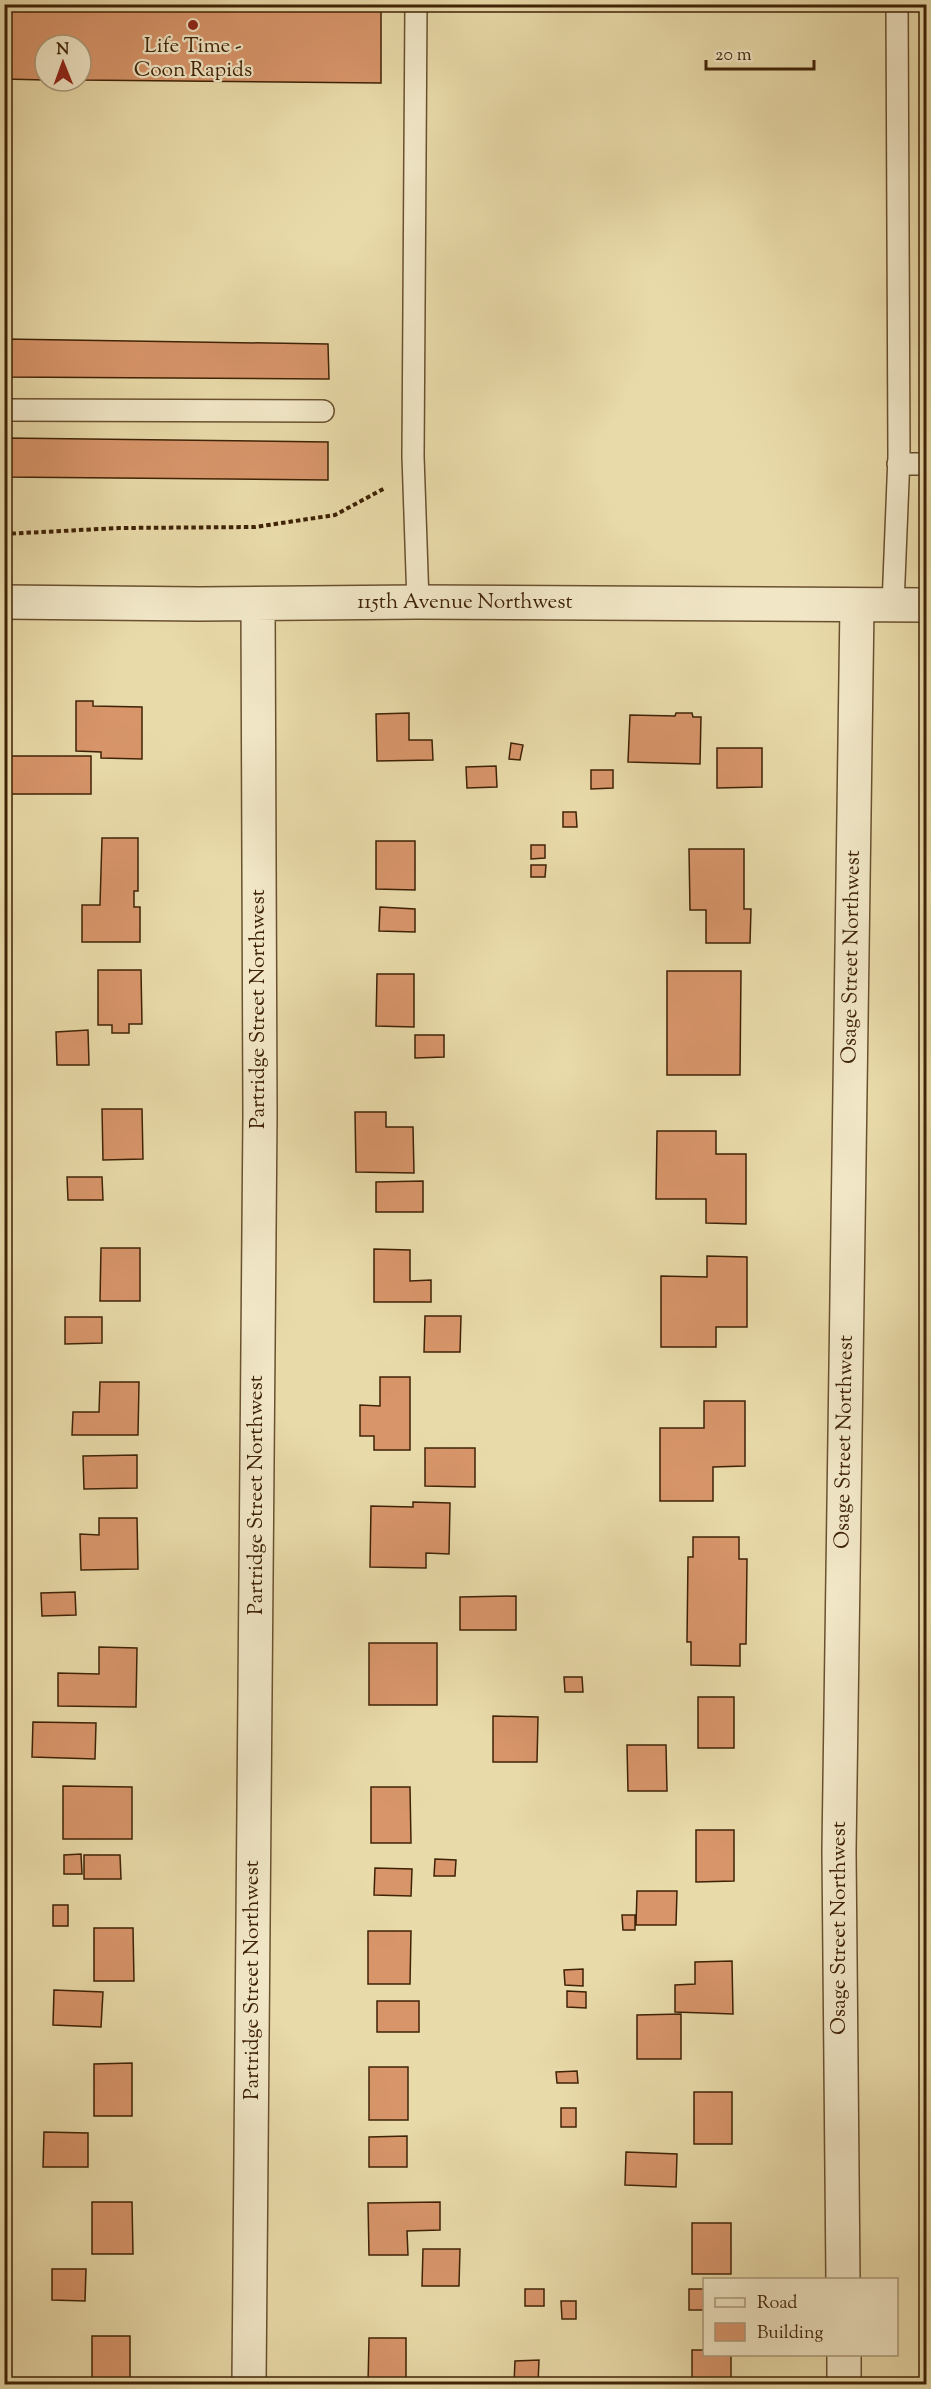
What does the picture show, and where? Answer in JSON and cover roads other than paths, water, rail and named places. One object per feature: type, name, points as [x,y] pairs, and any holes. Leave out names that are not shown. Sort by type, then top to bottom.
[{"type":"street","name":"115th Avenue Northwest","points":[[4,602],[927,606]]},
{"type":"street","name":"Partridge Street Northwest","points":[[249,2385],[260,1126],[258,604]]},
{"type":"street","name":"Osage Street Northwest","points":[[843,2278],[839,1851],[857,605]]},
{"type":"street","points":[[844,2356],[844,2385]]},
{"type":"lane","points":[[416,4],[414,478],[418,602]]},
{"type":"lane","points":[[893,605],[898,464],[897,4]]},
{"type":"lane","points":[[4,410],[323,411]]},
{"type":"lane","points":[[898,464],[927,464]]},
{"type":"place","name":"Life Time - Coon Rapids","points":[[193,25]]}]
